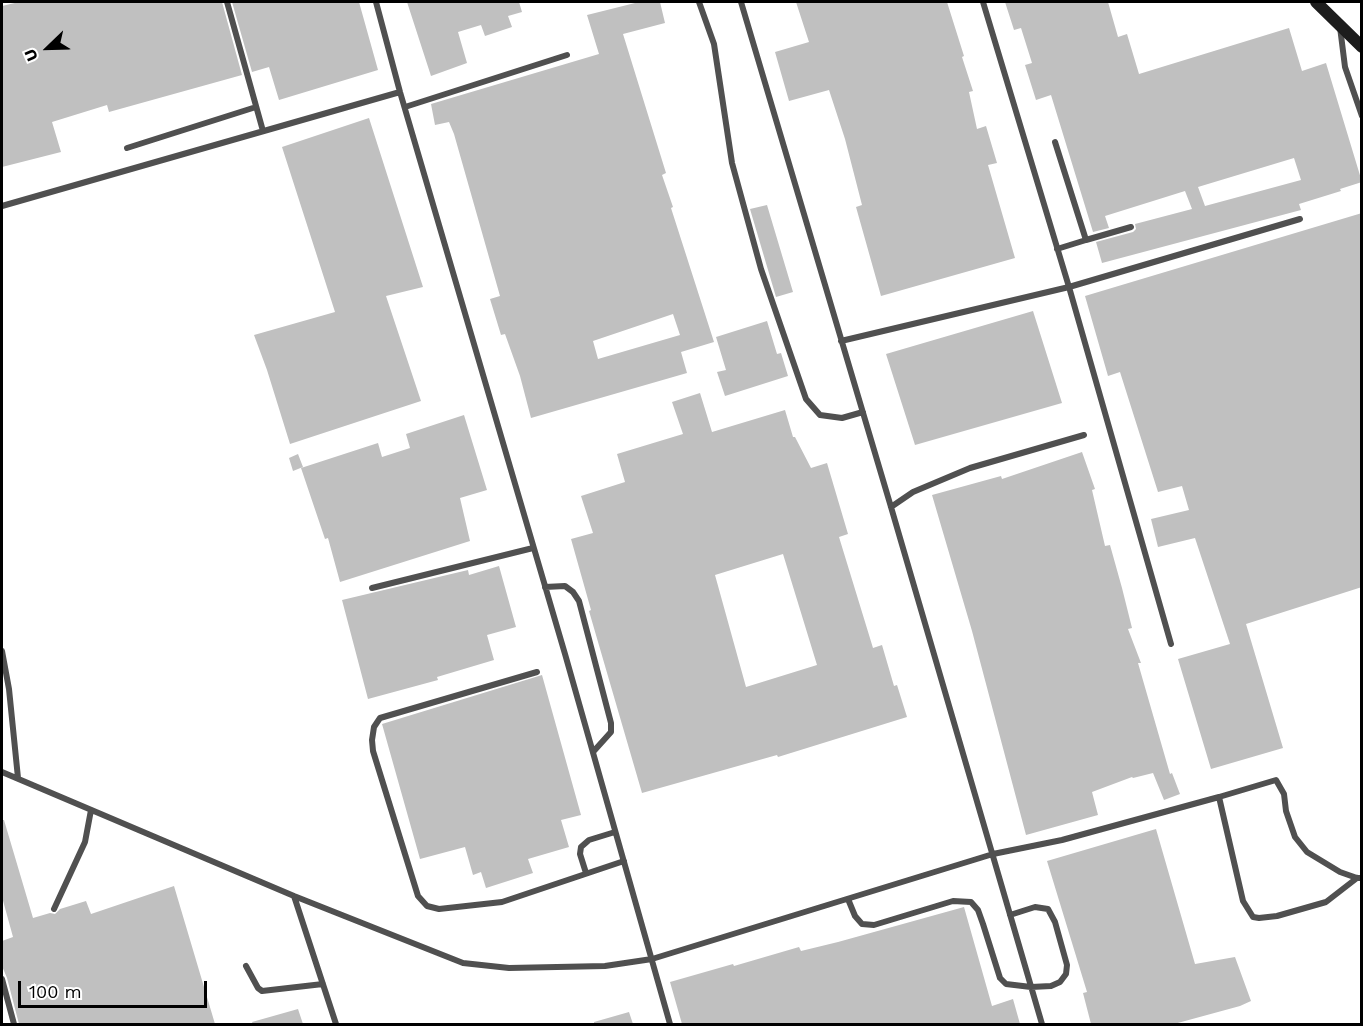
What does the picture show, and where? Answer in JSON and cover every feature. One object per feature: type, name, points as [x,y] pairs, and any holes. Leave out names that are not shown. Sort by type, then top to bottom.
[{"type":"main road","points":[[1316,2],[1362,47]]},
{"type":"lane","points":[[227,2],[263,131]]},
{"type":"lane","points":[[376,2],[400,92],[670,1024]]},
{"type":"lane","points":[[699,2],[714,44],[732,163],[761,268],[806,399],[820,415],[842,418],[863,412]]},
{"type":"lane","points":[[741,2],[1042,1024]]},
{"type":"lane","points":[[983,2],[1069,287],[1171,644]]},
{"type":"lane","points":[[1340,24],[1345,67],[1362,116]]},
{"type":"lane","points":[[405,107],[567,55]]},
{"type":"lane","points":[[2,206],[400,92]]},
{"type":"lane","points":[[127,148],[256,107]]},
{"type":"lane","points":[[1055,142],[1086,240]]},
{"type":"lane","points":[[841,341],[1069,287],[1300,219]]},
{"type":"lane","points":[[1057,249],[1131,227]]},
{"type":"lane","points":[[891,507],[914,492],[970,468],[1084,435]]},
{"type":"lane","points":[[372,588],[533,548]]},
{"type":"lane","points":[[545,587],[565,586],[579,601],[611,723],[611,732],[593,752]]},
{"type":"lane","points":[[2,651],[9,689],[18,778]]},
{"type":"lane","points":[[537,672],[380,718],[374,727],[373,751],[418,896],[427,906],[439,909],[502,902],[624,861]]},
{"type":"lane","points":[[2,772],[294,896],[463,963],[509,968],[605,966],[652,959],[993,854],[1062,840],[1276,780],[1284,794],[1286,811],[1295,837],[1307,852],[1340,872],[1359,878]]},
{"type":"lane","points":[[1219,797],[1240,891],[1247,910],[1253,917],[1276,916],[1326,902],[1359,878]]},
{"type":"lane","points":[[54,909],[85,842],[91,810]]},
{"type":"lane","points":[[586,873],[580,854],[581,847],[589,840],[615,832]]},
{"type":"lane","points":[[294,896],[336,1024]]},
{"type":"lane","points":[[848,899],[855,916],[862,924],[874,925],[953,901],[971,902],[978,910],[984,924],[1000,978],[1006,984],[1031,987],[1051,986],[1060,982],[1066,974],[1067,965],[1055,922],[1048,909],[1035,907],[1010,915]]},
{"type":"lane","points":[[246,966],[262,991],[323,984]]},
{"type":"lane","points":[[2,979],[14,1024]]},
{"type":"building","points":[[19,2],[222,2],[242,75],[109,112],[107,105],[52,122],[61,152],[2,167],[2,6]]},
{"type":"building","points":[[232,2],[359,2],[378,70],[279,100],[269,67],[252,72]]},
{"type":"building","points":[[407,2],[519,2],[522,12],[508,16],[512,27],[485,36],[481,25],[458,32],[467,63],[431,76]]},
{"type":"building","points":[[639,2],[660,2],[665,23],[623,34],[666,173],[662,175],[673,207],[671,208],[714,342],[681,352],[687,373],[531,418],[520,376],[505,334],[501,335],[490,299],[500,296],[454,134],[449,122],[435,125],[431,104],[599,54],[587,15]],"holes":[[[673,314],[680,335],[598,359],[593,341]]]},
{"type":"building","points":[[796,2],[947,2],[973,91],[969,92],[977,129],[986,126],[997,163],[988,165],[1015,258],[881,296],[856,207],[862,205],[845,139],[829,90],[789,101],[775,52],[809,42]]},
{"type":"building","points":[[1005,2],[1108,2],[1118,37],[1127,34],[1139,74],[1289,28],[1302,71],[1326,63],[1362,182],[1299,204],[1301,210],[1102,263],[1096,242],[1133,232],[1136,229],[1135,224],[1192,209],[1185,191],[1105,216],[1109,228],[1093,232],[1051,95],[1036,100],[1025,65],[1032,63],[1021,28],[1014,30]],"holes":[[[1294,158],[1301,180],[1205,206],[1198,187]]]},
{"type":"building","points":[[369,118],[423,287],[386,296],[421,401],[290,444],[254,335],[335,312],[282,147]]},
{"type":"building","points":[[767,205],[793,292],[776,297],[750,209]]},
{"type":"building","points":[[1362,213],[1362,587],[1246,624],[1283,748],[1211,769],[1178,659],[1230,644],[1195,538],[1158,547],[1151,519],[1189,510],[1182,486],[1158,492],[1120,372],[1108,376],[1085,296]]},
{"type":"building","points":[[1033,311],[1062,403],[915,445],[886,354]]},
{"type":"building","points":[[767,321],[777,354],[781,353],[788,376],[725,396],[717,372],[726,370],[716,337]]},
{"type":"building","points":[[700,393],[712,432],[785,410],[793,437],[811,468],[827,463],[848,534],[839,537],[873,648],[882,645],[894,686],[897,685],[907,717],[778,757],[777,755],[642,793],[589,611],[591,610],[571,539],[593,533],[581,496],[625,482],[617,454],[683,434],[672,402]],"holes":[[[783,554],[817,665],[746,687],[715,575]]]},
{"type":"building","points":[[464,415],[487,490],[460,498],[470,541],[340,582],[328,538],[325,539],[301,468],[378,443],[382,457],[410,448],[406,434]]},
{"type":"building","points":[[1082,452],[1095,489],[1092,490],[1105,546],[1110,545],[1122,588],[1132,628],[1128,629],[1141,663],[1138,663],[1170,774],[1172,773],[1180,794],[1164,800],[1153,773],[1132,777],[1092,792],[1098,815],[1026,835],[972,631],[932,495],[1001,476],[1002,479]]},
{"type":"building","points":[[298,454],[303,467],[293,471],[289,458]]},
{"type":"building","points":[[499,566],[516,627],[487,635],[494,660],[437,677],[438,680],[368,699],[342,600],[468,570],[469,575]]},
{"type":"building","points":[[542,675],[581,815],[561,820],[569,847],[528,859],[533,873],[486,888],[481,872],[473,875],[465,847],[420,859],[382,724]]},
{"type":"building","points":[[2,820],[4,820],[33,918],[50,913],[55,914],[60,909],[86,901],[91,914],[174,886],[215,1024],[19,1024],[2,966],[2,941],[13,937],[2,897]]},
{"type":"building","points":[[1156,829],[1195,964],[1235,957],[1251,1001],[1174,1024],[1091,1024],[1083,993],[1087,992],[1047,861]]},
{"type":"building","points":[[964,907],[992,1006],[1013,999],[1020,1024],[682,1024],[670,982],[799,947],[801,951],[838,942]]},
{"type":"building","points":[[298,1009],[303,1024],[253,1024],[252,1022]]},
{"type":"building","points":[[629,1012],[633,1024],[594,1024],[594,1022]]}]
